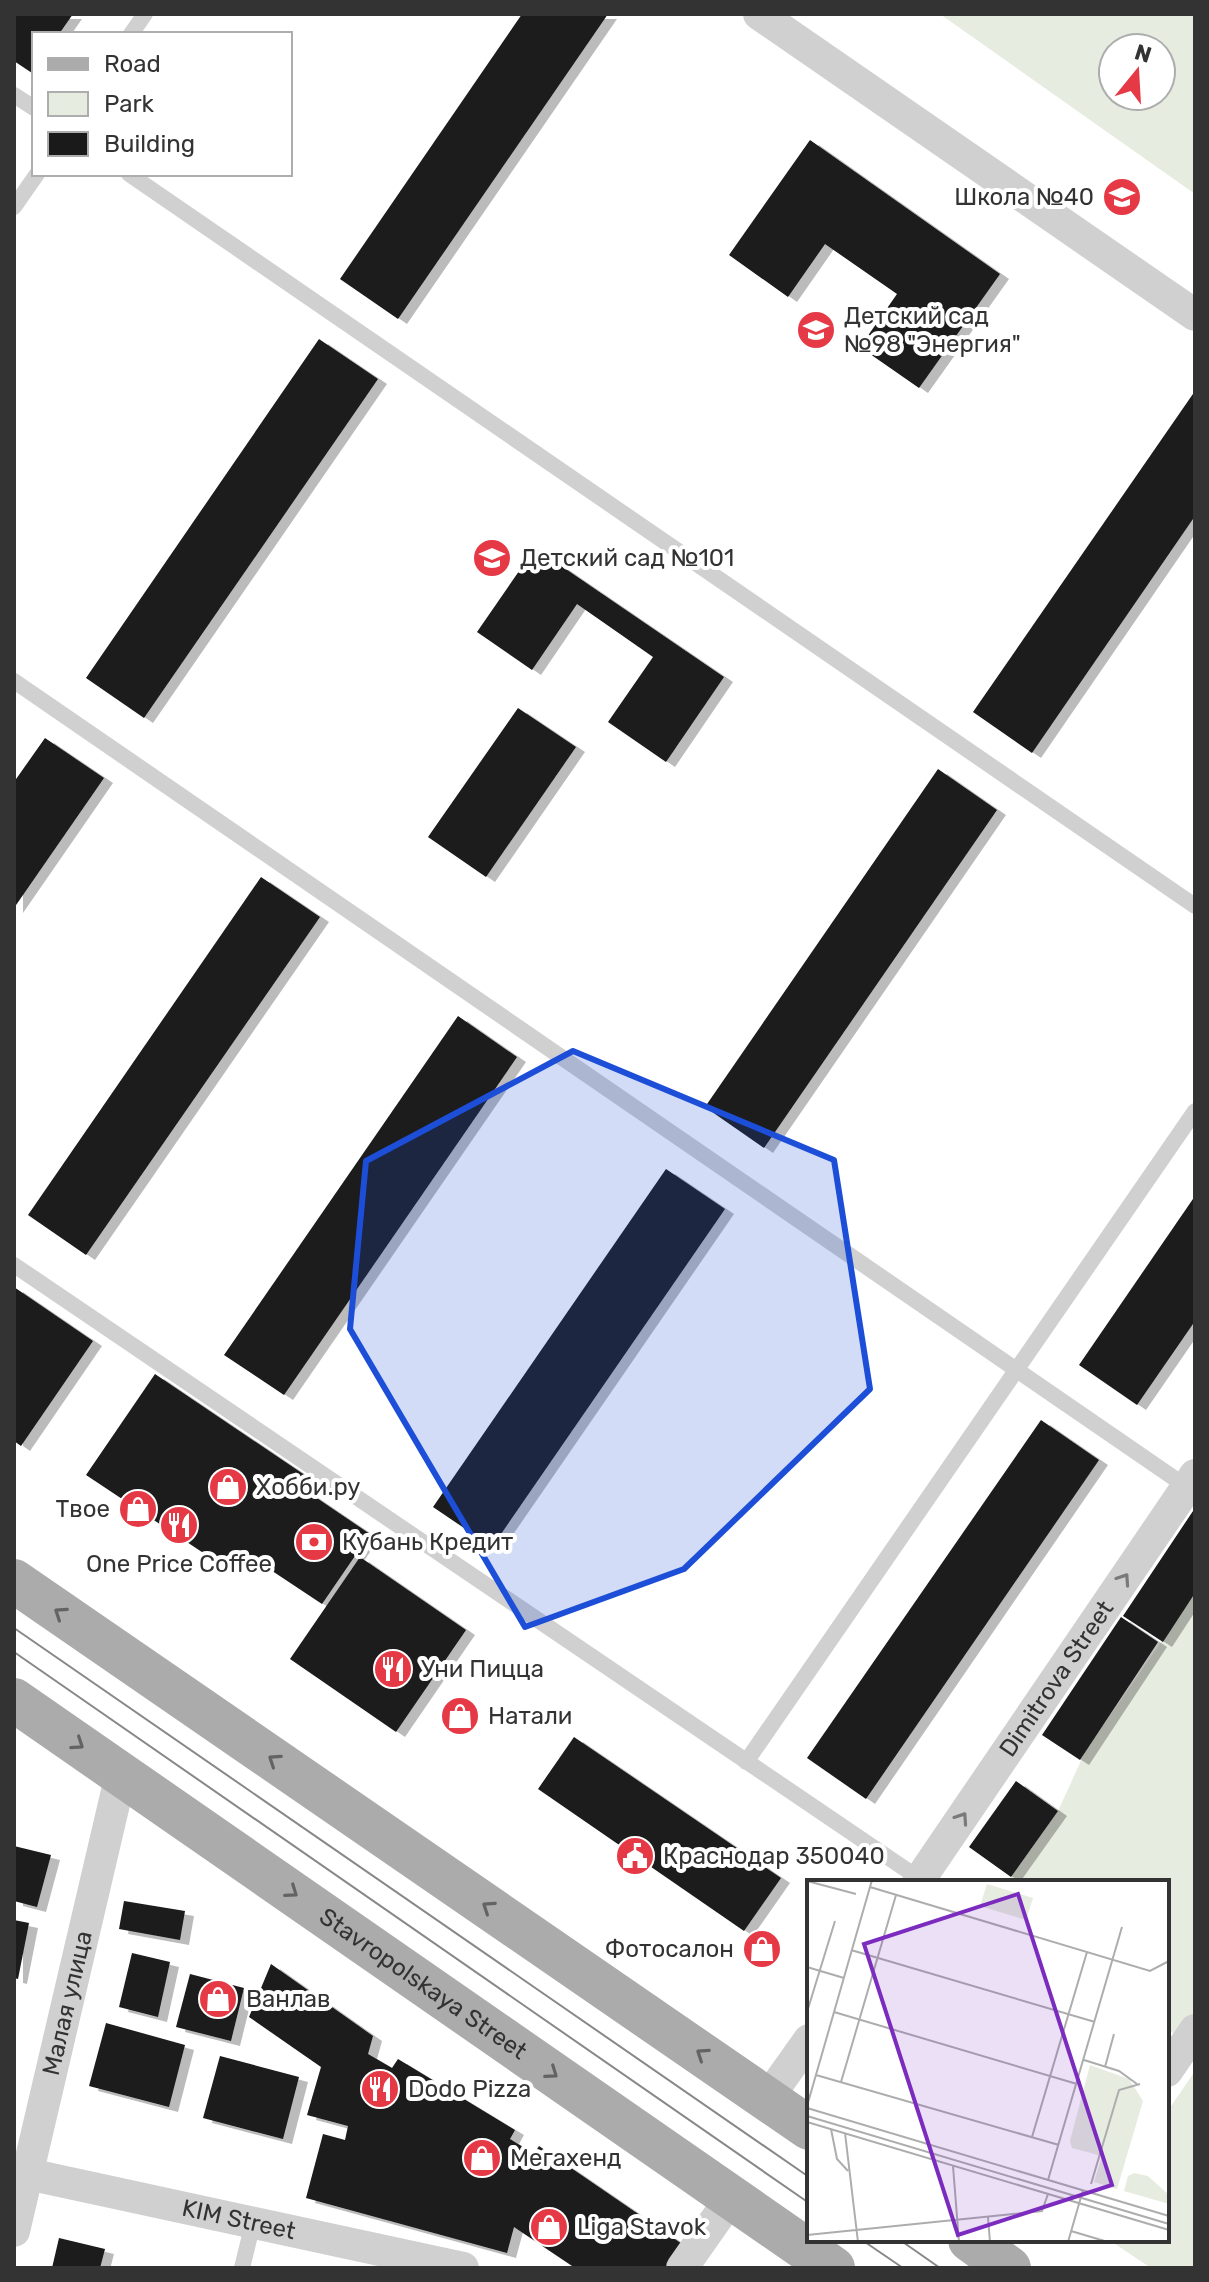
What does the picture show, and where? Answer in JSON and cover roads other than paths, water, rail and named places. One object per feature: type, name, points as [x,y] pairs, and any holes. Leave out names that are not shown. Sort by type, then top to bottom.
[{"type":"main road","points":[[14,1581],[807,2127]]},
{"type":"main road","name":"Stavropolskaya Street","points":[[14,1700],[833,2268]]},
{"type":"main road","points":[[973,2242],[1009,2268]]},
{"type":"street","points":[[759,14],[1195,315]]},
{"type":"street","name":"Dimitrova Street","points":[[920,1880],[1191,1481]]},
{"type":"street","name":"Малая улица","points":[[14,2231],[20,2172],[121,1774]]},
{"type":"street","points":[[1169,2068],[1195,2030]]},
{"type":"street","points":[[767,2099],[807,2043]]},
{"type":"street","name":"KIM Street","points":[[20,2172],[463,2268]]},
{"type":"street","points":[[682,2268],[731,2198]]},
{"type":"lane","points":[[132,32],[145,14]]},
{"type":"lane","points":[[14,95],[32,107]]},
{"type":"lane","points":[[14,207],[36,176]]},
{"type":"lane","points":[[132,176],[1195,906]]},
{"type":"lane","points":[[14,681],[1017,1370],[1191,1481]]},
{"type":"lane","points":[[746,1762],[1195,1111]]},
{"type":"lane","points":[[14,1265],[918,1880]]},
{"type":"lane","points":[[242,2268],[253,2223]]},
{"type":"tram line","points":[[14,1628],[807,2176]]},
{"type":"tram line","points":[[14,1652],[807,2202]]},
{"type":"tram line","points":[[865,2242],[903,2268]]},
{"type":"tram line","points":[[903,2242],[940,2268]]},
{"type":"place","name":"Школа №40","points":[[1122,197]]},
{"type":"place","name":"Детский сад №98 \"Энергия\"","points":[[816,330]]},
{"type":"place","name":"Детский сад №101","points":[[492,558]]},
{"type":"place","name":"Хобби.ру","points":[[228,1487]]},
{"type":"place","name":"Твое","points":[[138,1509]]},
{"type":"place","name":"One Price Coffee","points":[[179,1525]]},
{"type":"place","name":"Кубань Кредит","points":[[314,1542]]},
{"type":"place","name":"Уни Пицца","points":[[393,1669]]},
{"type":"place","name":"Натали","points":[[460,1716]]},
{"type":"place","name":"Краснодар 350040","points":[[635,1856]]},
{"type":"place","name":"Фотосалон","points":[[762,1949]]},
{"type":"place","name":"Ванлав","points":[[218,1999]]},
{"type":"place","name":"Dodo Pizza","points":[[380,2089]]},
{"type":"place","name":"Мегахенд","points":[[482,2158]]},
{"type":"place","name":"Liga Stavok","points":[[549,2227]]}]
